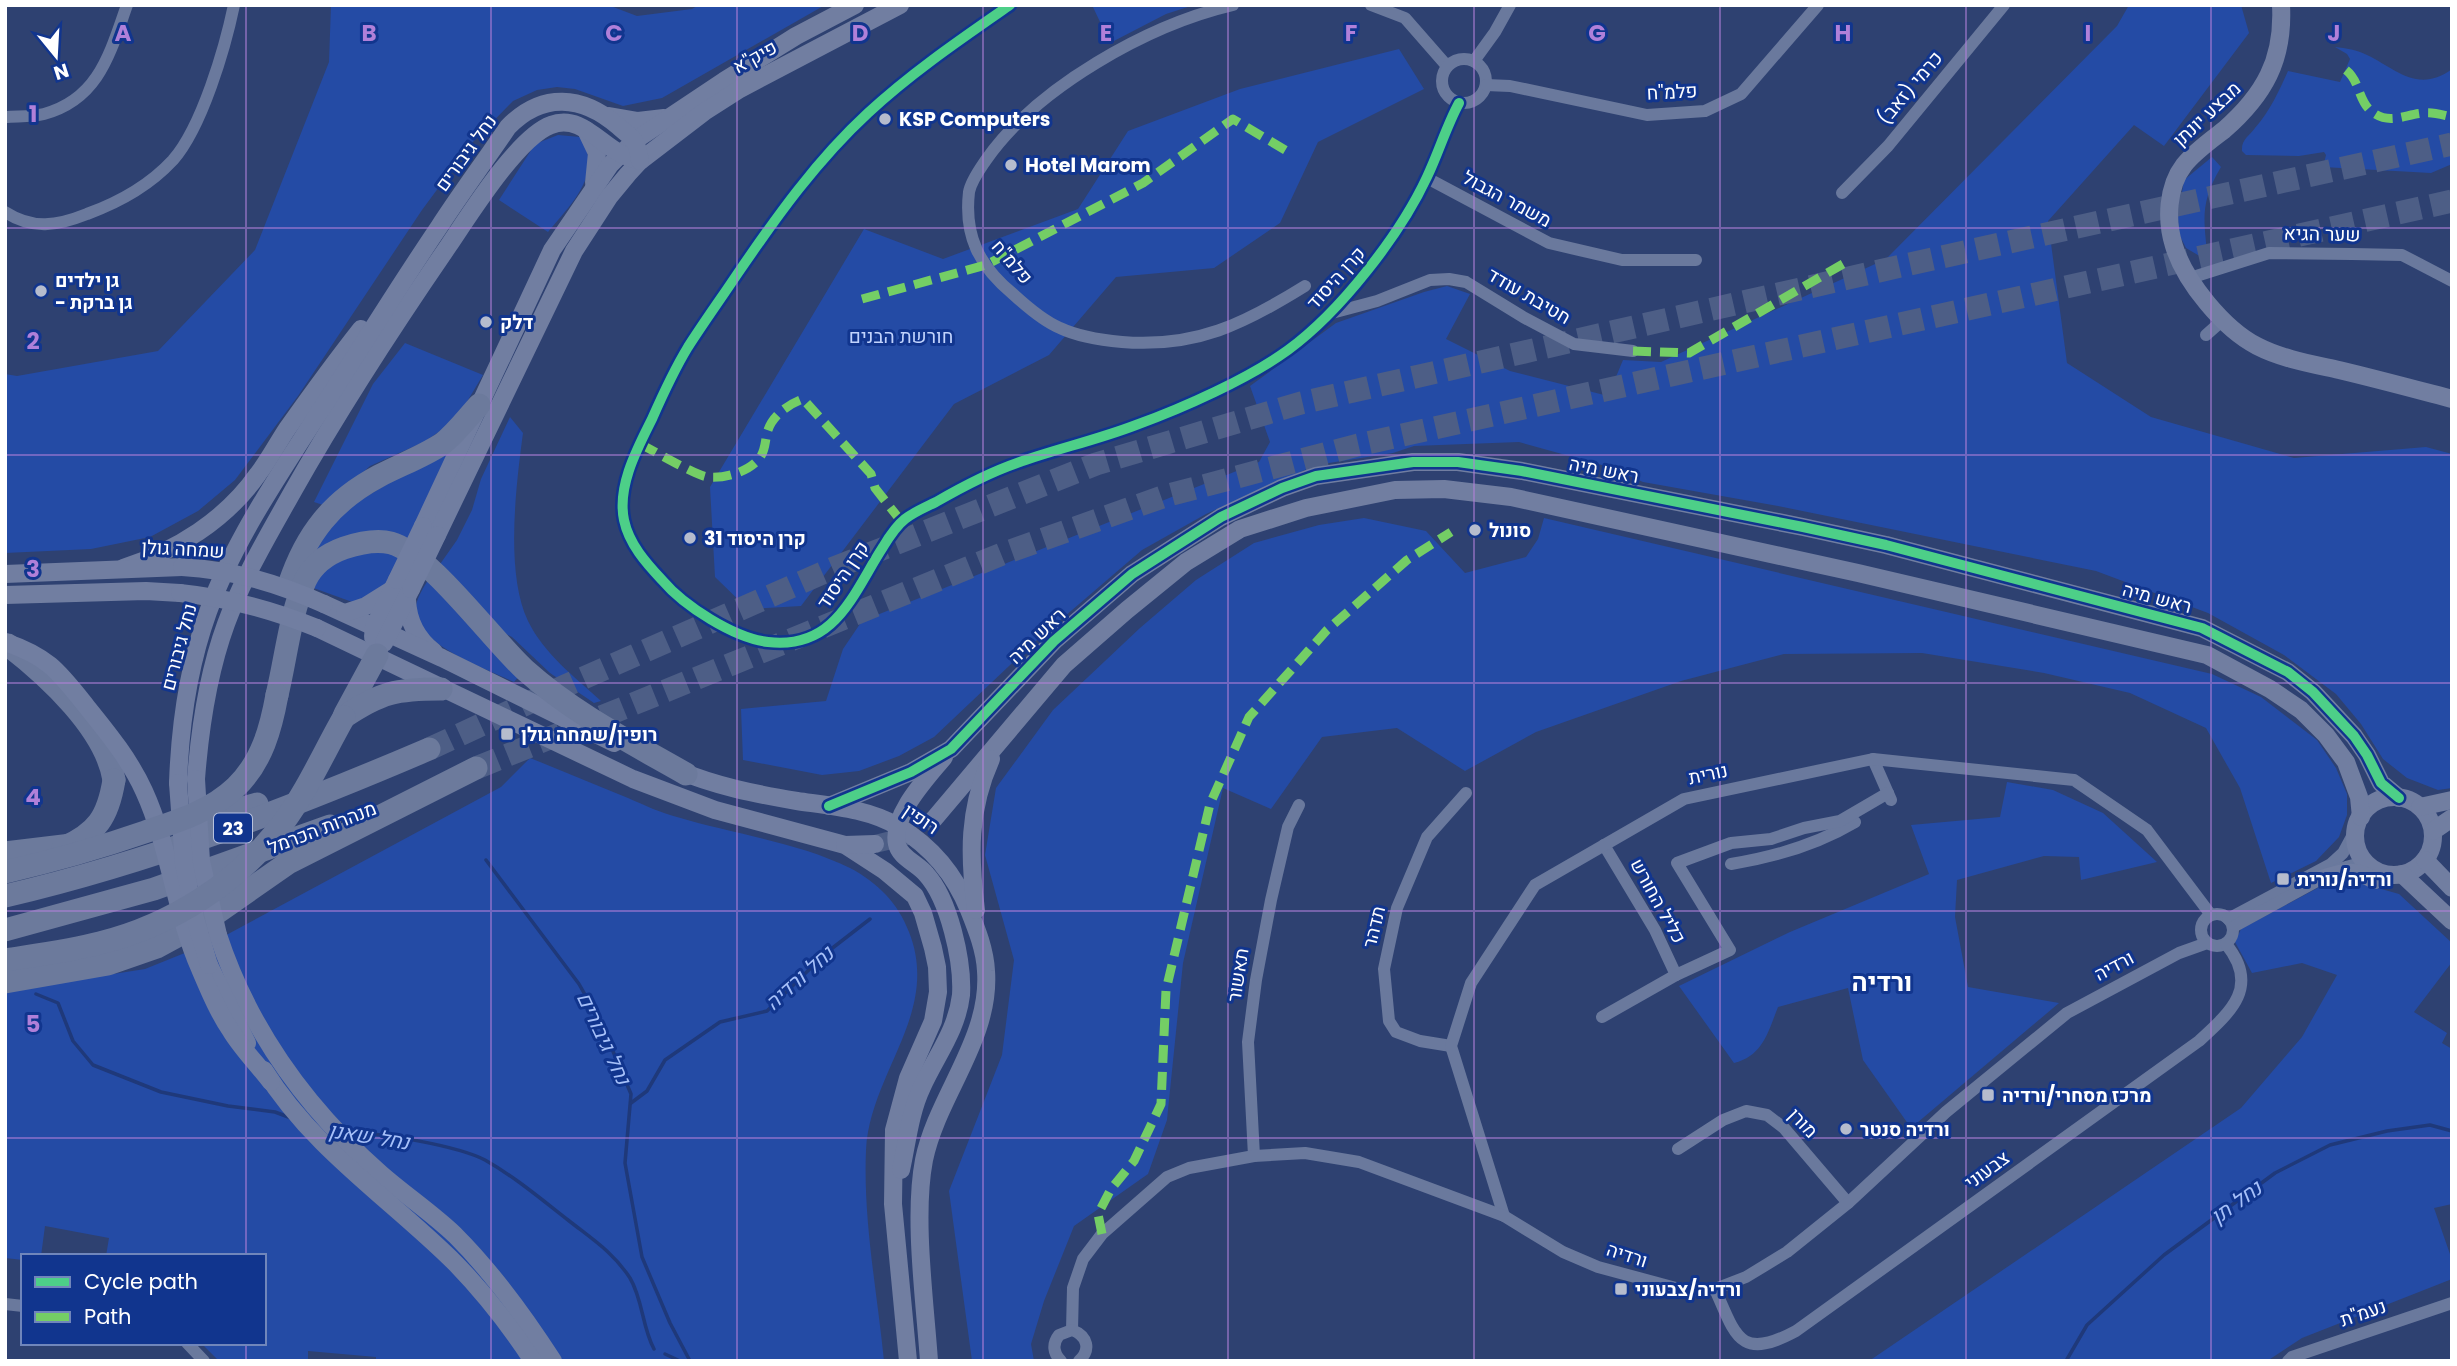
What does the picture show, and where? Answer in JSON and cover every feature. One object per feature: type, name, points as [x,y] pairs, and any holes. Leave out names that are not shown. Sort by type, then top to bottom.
[{"type":"highway","points":[[277,695],[279,634],[284,599],[294,570],[322,519],[359,488],[443,443],[479,405]]},
{"type":"highway","points":[[5,871],[79,854],[187,818],[208,808],[237,786],[261,752],[272,725],[296,606],[313,568],[331,554],[357,544],[383,541],[403,548],[442,579],[524,669],[602,726],[686,774]]},
{"type":"highway","points":[[5,642],[50,680],[97,737],[111,764],[114,780],[108,807],[91,832],[56,851],[5,871]]},
{"type":"highway","points":[[5,961],[99,944],[134,933],[199,901],[242,867],[283,823],[303,793],[377,655]]},
{"type":"highway","points":[[344,717],[369,700],[394,691],[441,689]]},
{"type":"highway","name":"מנהרות הכרמל","points":[[5,853],[98,842],[173,827],[238,810],[428,745],[320,796],[235,827],[82,876],[5,896]]},
{"type":"highway","name":"מנהרות הכרמל","points":[[5,930],[110,902],[206,871],[302,837],[476,768],[288,863],[205,921],[157,947],[108,964],[5,982]]},
{"type":"street","points":[[5,117],[42,115],[69,104],[96,80],[109,55],[127,5]]},
{"type":"street","points":[[5,212],[22,222],[46,225],[76,219],[110,206],[146,185],[174,158],[195,125],[229,30],[234,5]]},
{"type":"street","name":"פיק\"א","points":[[430,531],[479,405],[552,250],[620,153],[634,141],[796,36],[855,5]]},
{"type":"street","name":"פיק\"א","points":[[430,531],[574,251],[609,197],[640,162],[740,89],[901,5]]},
{"type":"street","name":"קרן היסוד","points":[[1010,5],[897,88],[824,157],[774,220],[687,349],[640,444],[623,489],[624,521],[640,556],[671,592],[742,636],[769,643],[802,641],[822,632],[842,614],[901,521],[969,482],[1137,425],[1217,390],[1284,353],[1328,314],[1382,253],[1427,178],[1444,131],[1460,103]]},
{"type":"street","name":"פלמ\"ח","points":[[1233,5],[1169,25],[1086,70],[1041,102],[1001,139],[978,172],[970,189],[968,222],[971,242],[998,280],[1024,304],[1059,328],[1093,339],[1147,343],[1188,340],[1229,328],[1305,286]]},
{"type":"street","points":[[1371,5],[1405,18],[1447,66]]},
{"type":"street","points":[[1474,61],[1496,32],[1510,5]]},
{"type":"street","name":"פלמ\"ח","points":[[1486,85],[1510,86],[1647,115],[1705,111],[1741,94],[1818,5]]},
{"type":"street","name":"כרמי (זאב)","points":[[1842,193],[1888,146],[2004,5]]},
{"type":"street","name":"מבצע יונתן","points":[[2281,5],[2278,50],[2270,74],[2259,94],[2244,112],[2183,166],[2169,201],[2171,238],[2179,262],[2208,303],[2238,334],[2258,347],[2293,359],[2452,399]]},
{"type":"street","points":[[1459,60],[1474,61],[1484,73],[1486,85],[1478,98],[1460,103],[1447,96],[1443,90],[1442,76],[1447,66],[1459,60]]},
{"type":"street","name":"נחל גיבורים","points":[[533,1361],[490,1301],[454,1262],[317,1137],[271,1082],[242,1034],[222,995],[199,930],[184,864],[178,783],[179,748],[190,676],[207,613],[234,553],[292,454],[439,226],[508,127],[522,113],[540,105],[562,101],[586,105],[606,116],[634,141]]},
{"type":"street","points":[[606,116],[638,121],[662,119],[676,114]]},
{"type":"street","name":"נחל גיבורים","points":[[553,1361],[515,1304],[454,1235],[344,1139],[300,1089],[266,1041],[237,985],[209,902],[201,861],[196,779],[204,703],[225,626],[255,558],[312,458],[407,306],[471,212],[519,149],[540,130],[552,124],[562,122],[583,127]]},
{"type":"street","points":[[583,127],[620,153],[640,162]]},
{"type":"street","points":[[583,127],[590,135],[597,153],[594,188]]},
{"type":"street","points":[[634,141],[640,162]]},
{"type":"street","name":"משמר הגבול","points":[[1427,178],[1549,243],[1622,260],[1696,260]]},
{"type":"street","points":[[123,568],[155,557],[195,534],[225,511],[245,491],[325,375],[439,226]]},
{"type":"street","name":"שער הגיא","points":[[2190,278],[2269,253],[2402,255],[2452,281]]},
{"type":"street","name":"חטיבת עודד","points":[[1328,314],[1377,301],[1430,280],[1449,279],[1466,282],[1574,344],[1633,351]]},
{"type":"street","points":[[2206,335],[2224,319]]},
{"type":"street","name":"ראש מיה","points":[[829,806],[898,778],[951,749],[1054,641],[1132,574],[1221,517],[1282,488],[1316,476],[1413,462],[1458,462],[1522,471],[1886,545],[2202,628],[2288,672],[2313,692],[2354,736],[2381,783],[2399,798]]},
{"type":"street","name":"ראש מיה","points":[[934,819],[1064,666],[1186,562],[1240,530],[1306,508],[1395,490],[1444,489],[1525,500],[1858,573],[2207,655],[2270,689],[2301,710],[2326,736],[2346,762],[2359,797],[2358,823]]},
{"type":"street","points":[[377,655],[381,631],[430,531]]},
{"type":"street","name":"שמחה גולן","points":[[5,574],[181,567],[239,574],[294,590],[381,631]]},
{"type":"street","points":[[345,612],[366,606],[402,589]]},
{"type":"street","points":[[402,589],[410,619],[423,643],[442,658]]},
{"type":"street","points":[[5,595],[146,591],[222,599],[257,607],[317,628],[377,655],[441,689],[677,797],[845,845],[875,844]]},
{"type":"street","name":"רופין","points":[[381,631],[442,658],[587,731],[686,774],[722,786],[857,811],[898,826],[936,855],[961,889],[979,934],[986,970],[986,996],[971,1044],[942,1108],[924,1160],[920,1206],[929,1361]]},
{"type":"street","points":[[5,642],[30,651],[54,669],[107,732],[130,766],[144,791],[183,926],[200,969],[232,1032],[271,1082]]},
{"type":"street","points":[[979,934],[971,837],[974,804],[984,773],[999,741]]},
{"type":"street","points":[[893,1204],[921,1090],[956,1021],[961,995],[961,970],[942,901],[925,873],[900,852],[896,842],[898,826],[909,802],[951,749]]},
{"type":"street","points":[[1731,864],[1771,857],[1842,830],[1891,801],[1873,758]]},
{"type":"street","name":"נורית","points":[[1451,1046],[1471,983],[1535,885],[1684,799],[1873,758],[2074,780],[2147,830],[2211,915]]},
{"type":"street","name":"תדהר","points":[[1451,1046],[1420,1041],[1396,1032],[1389,1021],[1384,969],[1397,908],[1427,837],[1466,793]]},
{"type":"street","points":[[1676,975],[1730,950],[1677,863],[1731,843],[1771,839],[1804,828],[1840,821],[1888,793]]},
{"type":"street","points":[[2230,923],[2331,864],[2343,853],[2358,823],[2377,802],[2399,798],[2420,807],[2426,814],[2433,831],[2430,851],[2425,860],[2405,878],[2382,883],[2362,873],[2350,871],[2322,878]]},
{"type":"street","points":[[2420,807],[2452,800]]},
{"type":"street","name":"תאשור","points":[[1254,1156],[1249,1030],[1271,900],[1288,827],[1299,805]]},
{"type":"street","points":[[2433,831],[2452,818]]},
{"type":"street","points":[[2358,823],[2356,844],[2364,862],[2380,872],[2405,878],[2452,921]]},
{"type":"street","points":[[845,845],[885,871],[915,896],[923,913],[937,967],[938,992],[933,1021],[908,1079],[894,1130],[893,1204],[908,1361]]},
{"type":"street","name":"כליל החורש","points":[[1602,1017],[1676,975],[1655,930],[1604,845]]},
{"type":"street","points":[[2425,860],[2452,888]]},
{"type":"street","points":[[2230,923],[2339,869],[2364,862]]},
{"type":"street","points":[[2211,915],[2220,915],[2230,923],[2232,936],[2226,943],[2216,946],[2204,938],[2203,923],[2211,915]]},
{"type":"street","name":"ורדיה","points":[[1072,1330],[1073,1287],[1083,1259],[1101,1234],[1167,1177],[1189,1168],[1254,1156],[1305,1153],[1359,1162],[1504,1216],[1563,1252],[1598,1267],[1687,1291],[1715,1289],[1769,1265],[1848,1203],[1946,1112],[2067,1013],[2204,938]]},
{"type":"street","name":"צבעוני","points":[[1715,1289],[1732,1328],[1746,1343],[1769,1343],[1797,1331],[2199,1041],[2221,1021],[2238,997],[2242,984],[2242,969],[2226,943]]},
{"type":"street","points":[[1451,1046],[1504,1216]]},
{"type":"street","name":"מורן","points":[[1678,1149],[1723,1120],[1746,1111],[1767,1115],[1784,1128],[1848,1203]]},
{"type":"street","name":"נעמ\"ת","points":[[2288,1361],[2292,1357],[2452,1303]]},
{"type":"street","points":[[1061,1361],[1055,1353],[1054,1343],[1059,1335],[1072,1330],[1081,1334],[1087,1345],[1086,1354],[1079,1361]]},
{"type":"street","points":[[189,1345],[204,1361]]},
{"type":"green space","points":[[331,5],[608,5],[637,16],[692,9],[699,5],[825,5],[662,98],[623,106],[575,89],[557,87],[537,90],[513,101],[470,145],[422,210],[298,396],[235,480],[198,511],[150,537],[91,549],[5,553],[5,374],[17,376],[158,351],[255,250],[329,62]]},
{"type":"green space","points":[[1092,5],[1194,5],[1166,14],[1110,43]]},
{"type":"green space","points":[[2129,5],[2241,5],[2249,33],[2164,146],[2134,125],[2048,221],[2067,363],[2151,417],[2294,458],[2426,447],[2452,454],[2452,788],[2438,790],[2407,778],[2383,759],[2361,724],[2336,694],[2284,655],[2208,613],[2096,571],[1778,506],[1643,482],[1609,467],[1519,442],[1414,446],[1393,453],[1316,465],[1206,514],[1142,550],[1029,647],[934,737],[899,756],[859,771],[822,775],[743,760],[741,709],[826,701],[843,649],[862,621],[1259,462],[1270,442],[1250,386],[1336,323],[1447,286],[1470,294],[1446,339],[1510,371],[1608,396],[1623,360],[1661,362],[1886,259],[2117,26]]},
{"type":"green space","points":[[2335,47],[2363,53],[2408,77],[2418,79],[2440,76],[2452,69],[2452,164],[2431,173],[2323,167],[2326,155],[2324,152],[2299,156],[2246,155],[2242,151],[2244,141],[2270,108],[2288,71],[2340,82],[2350,59]]},
{"type":"green space","name":"חורשת הבנים","points":[[1399,49],[1424,89],[1318,142],[1280,223],[1214,268],[1116,277],[1049,355],[954,404],[801,606],[748,609],[715,577],[710,487],[864,229],[943,259],[1078,209],[1128,131],[1240,89]]},
{"type":"green space","points":[[558,135],[580,137],[587,150],[589,163],[582,188],[548,232],[499,200],[535,144]]},
{"type":"green space","points":[[2212,157],[2221,167],[2206,202],[2208,261],[2186,248],[2179,234],[2178,217],[2184,180]]},
{"type":"green space","points":[[405,343],[483,375],[465,405],[446,427],[424,442],[370,466],[326,506],[314,502],[373,384]]},
{"type":"green space","points":[[510,417],[523,433],[514,529],[514,554],[521,601],[528,621],[542,644],[601,701],[594,703],[550,673],[512,637],[498,630],[438,567],[457,540],[472,510],[481,479]]},
{"type":"green space","points":[[453,445],[408,538],[310,562],[316,537],[347,508]]},
{"type":"green space","points":[[1364,518],[1426,531],[1465,573],[1526,557],[1538,539],[1544,518],[2212,674],[2261,697],[2317,740],[2336,768],[2347,794],[2347,815],[2339,837],[2316,861],[2271,883],[2240,788],[2206,728],[2130,693],[2044,673],[1922,653],[1784,654],[1681,681],[1536,732],[1465,771],[1397,728],[1322,737],[1271,809],[1223,788],[1183,963],[1167,1120],[1148,1174],[1074,1226],[1044,1301],[1031,1344],[1034,1361],[972,1361],[949,1191],[1002,1055],[1014,960],[985,855],[996,788],[1053,710],[1140,628],[1196,580],[1254,543],[1319,525]]},
{"type":"green space","points":[[347,552],[402,553],[385,588],[355,603],[308,586]]},
{"type":"green space","points":[[428,580],[520,675],[514,682],[469,662],[436,642],[424,631],[417,618],[416,605]]},
{"type":"green space","points":[[530,758],[665,813],[830,859],[869,880],[893,903],[909,932],[917,961],[911,1016],[879,1094],[870,1122],[866,1150],[869,1229],[884,1361],[376,1361],[376,1357],[308,1351],[308,1361],[219,1361],[203,1345],[266,1345],[266,1254],[106,1254],[109,1238],[45,1226],[41,1254],[21,1254],[21,1260],[5,1258],[5,991],[145,969],[217,940],[501,787]]},
{"type":"green space","points":[[2007,782],[2053,790],[2103,813],[2157,862],[2081,880],[2079,857],[2044,856],[1957,880],[1955,917],[1968,987],[2059,1003],[1911,1128],[1863,1060],[1848,988],[1778,1007],[1758,1049],[1744,1060],[1734,1063],[1679,986],[1790,932],[1929,874],[1911,825],[2000,817]]},
{"type":"green space","points":[[2356,878],[2399,894],[2452,943],[2452,962],[2414,1012],[2447,1033],[2442,1043],[2452,1049],[2452,1204],[2434,1208],[2452,1260],[2452,1279],[2302,1338],[2267,1361],[1869,1361],[2241,1108],[2302,1037],[2337,975],[2302,963],[2252,973],[2235,942],[2241,929],[2325,884]]},
{"type":"waterway","name":"נחל גיבורים","points":[[486,860],[579,984],[601,1023],[631,1094],[625,1163],[642,1257],[670,1323],[690,1361]]},
{"type":"waterway","name":"נחל ורדיה","points":[[631,1103],[647,1091],[665,1060],[720,1022],[767,1011],[826,953],[870,919]]},
{"type":"waterway","name":"נחל שאנן","points":[[36,994],[58,1003],[73,1041],[93,1065],[161,1092],[228,1106],[275,1112],[291,1118]]},
{"type":"waterway","name":"נחל תן","points":[[2066,1361],[2087,1325],[2164,1255],[2275,1173],[2330,1145],[2387,1131],[2430,1125],[2452,1131]]},
{"type":"waterway","name":"נחל שאנן","points":[[348,1133],[398,1137],[457,1150],[485,1160],[517,1181],[602,1246],[617,1261],[634,1286],[654,1349]]},
{"type":"waterway","name":"נחל שאנן","points":[[665,1354],[680,1361]]},
{"type":"tunnel","points":[[429,749],[834,568],[1096,464],[1301,403],[2452,144]]},
{"type":"tunnel","points":[[476,768],[1002,554],[1165,496],[1358,445],[2452,201]]},
{"type":"tunnel","points":[[875,844],[916,834],[934,819]]},
{"type":"marked path","points":[[2346,70],[2351,74],[2367,107],[2384,118],[2427,113],[2452,117]]},
{"type":"marked path","points":[[862,299],[986,265],[1143,183],[1233,119],[1292,154]]},
{"type":"marked path","points":[[1633,351],[1689,353],[1843,264]]},
{"type":"marked path","points":[[640,444],[702,476],[730,475],[745,470],[757,461],[763,453],[768,430],[774,420],[787,407],[803,399],[871,474],[875,488],[901,521]]},
{"type":"marked path","points":[[1102,1234],[1098,1214],[1111,1189],[1134,1161],[1161,1104],[1166,990],[1210,804],[1249,717],[1327,630],[1407,560],[1451,532]]},
{"type":"cycle path","points":[[1010,5],[884,98],[849,131],[798,189],[688,347],[635,455],[623,494],[624,520],[634,545],[671,590],[710,619],[740,634],[768,642],[791,642],[810,637],[826,628],[840,615],[893,532],[912,514],[1006,467],[1121,430],[1194,401],[1254,372],[1288,350],[1348,294],[1385,247],[1427,177],[1459,103]]},
{"type":"cycle path","points":[[829,806],[911,772],[951,749],[1054,641],[1132,574],[1221,517],[1282,488],[1316,476],[1413,462],[1458,462],[1522,471],[1803,527],[1886,545],[2202,628],[2288,672],[2313,692],[2354,736],[2381,783],[2399,798]]},
{"type":"place","name":"KSP Computers","points":[[885,119]]},
{"type":"place","name":"Hotel Marom","points":[[1011,165]]},
{"type":"place","name":"גן ילדים - גן ברקת","points":[[41,291]]},
{"type":"place","name":"דלק","points":[[486,322]]},
{"type":"place","name":"סונול","points":[[1475,530]]},
{"type":"place","name":"קרן היסוד 31","points":[[690,538]]},
{"type":"place","name":"רופין/שמחה גולן","points":[[507,734]]},
{"type":"place","name":"ורדיה/נורית","points":[[2283,879]]},
{"type":"place","name":"מרכז מסחרי/ורדיה","points":[[1988,1095]]},
{"type":"place","name":"ורדיה סנטר","points":[[1846,1129]]},
{"type":"place","name":"ורדיה/צבעוני","points":[[1621,1289]]},
{"type":"district","name":"ורדיה","points":[[1882,982]]}]
